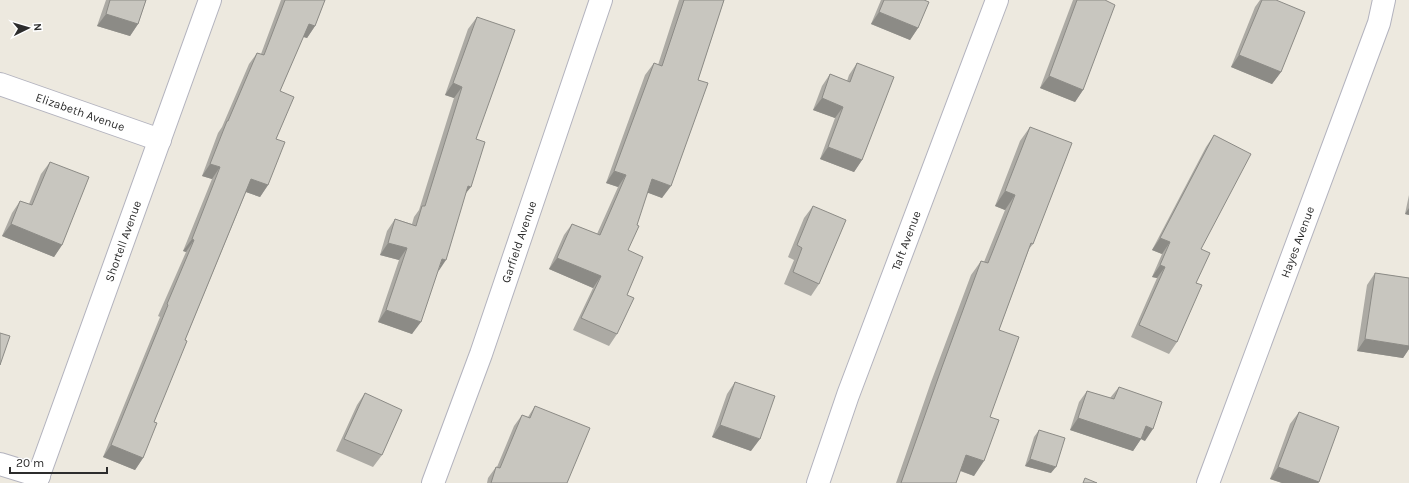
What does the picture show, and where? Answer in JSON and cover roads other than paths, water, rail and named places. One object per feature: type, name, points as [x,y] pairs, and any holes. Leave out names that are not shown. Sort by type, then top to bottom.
[{"type":"street","name":"Shortell Avenue","points":[[37,480],[210,0]]},
{"type":"street","name":"Garfield Avenue","points":[[433,483],[481,354],[601,0]]},
{"type":"street","name":"Taft Avenue","points":[[818,483],[848,395],[997,0]]},
{"type":"street","name":"Hayes Avenue","points":[[1208,483],[1379,23],[1384,0]]},
{"type":"street","name":"Elizabeth Avenue","points":[[0,84],[160,140]]},
{"type":"street","points":[[0,464],[37,480]]}]
